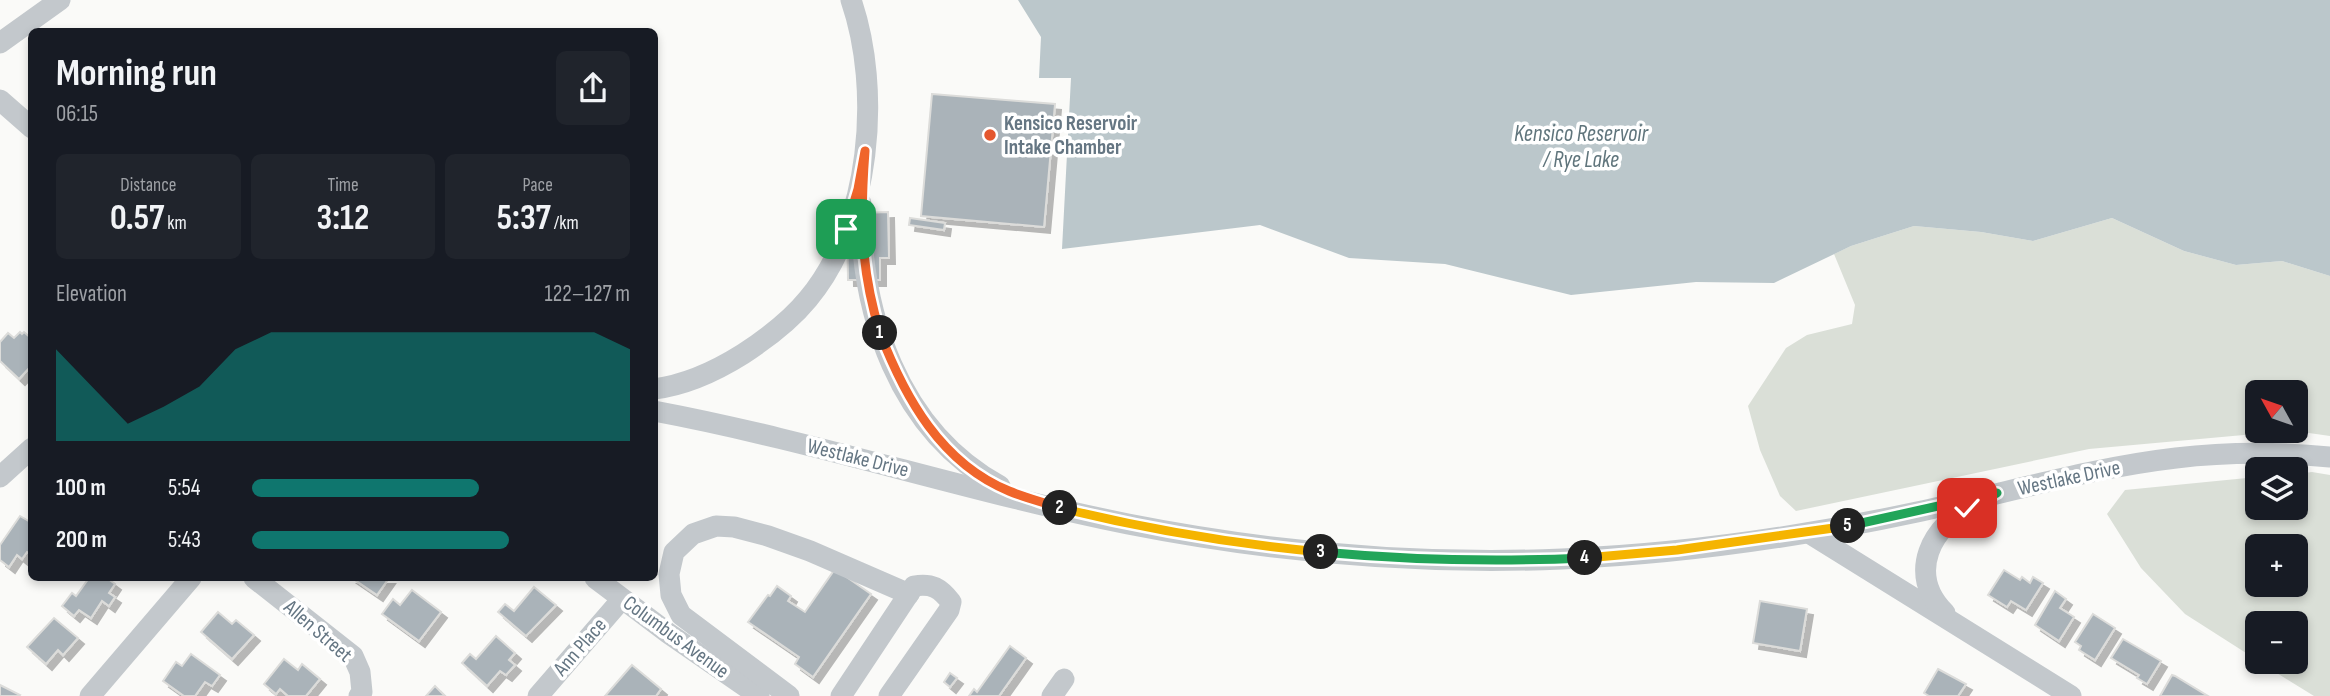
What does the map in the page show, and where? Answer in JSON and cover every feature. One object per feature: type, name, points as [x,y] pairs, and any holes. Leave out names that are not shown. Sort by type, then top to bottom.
[{"type":"street","points":[[0,43],[60,0]]},
{"type":"street","name":"Westlake Drive","points":[[851,0],[862,37],[868,74],[861,232],[870,301],[880,334],[911,401],[930,431],[953,454],[978,474],[1007,490],[1061,508]]},
{"type":"street","points":[[0,100],[28,124]]},
{"type":"street","name":"Westlake Drive","points":[[658,388],[697,378],[729,363],[757,345],[808,299],[830,266],[846,229],[858,189],[865,151]]},
{"type":"street","name":"Westlake Drive","points":[[658,412],[739,429],[1125,524],[1253,545],[1373,556],[1502,560],[1677,550],[1809,533],[1919,512],[2123,466],[2177,458],[2234,454],[2330,457]]},
{"type":"street","points":[[0,477],[28,452]]},
{"type":"street","points":[[1956,625],[1934,602],[1927,585],[1929,550],[1936,535],[1949,520],[1997,493]]},
{"type":"street","points":[[789,696],[681,615],[671,595],[669,574],[674,552],[692,534],[716,526],[734,527],[768,536],[810,551],[909,594]]},
{"type":"street","points":[[1809,533],[2071,696]]},
{"type":"street","points":[[90,696],[188,581]]},
{"type":"street","name":"Allen Street","points":[[258,581],[353,656],[360,672],[362,692],[359,696]]},
{"type":"street","name":"Columbus Avenue","points":[[599,581],[759,696]]},
{"type":"street","points":[[841,696],[914,586],[929,584],[941,590],[951,602],[949,611],[889,696]]},
{"type":"street","name":"Ann Place","points":[[538,696],[622,599]]},
{"type":"shaded area","points":[[2112,218],[2184,251],[2236,265],[2282,261],[2330,276],[2330,436],[2308,433],[2308,380],[2245,380],[2245,435],[2089,449],[1796,511],[1780,496],[1760,450],[1748,406],[1786,348],[1807,335],[1852,324],[1855,305],[1834,254],[1914,226],[1981,232],[2033,241]]},
{"type":"shaded area","points":[[2308,472],[2330,475],[2330,696],[2314,696],[2278,674],[2308,674],[2308,611],[2245,611],[2245,652],[2185,614],[2141,568],[2107,514],[2125,490],[2245,478],[2245,520],[2308,520]]},
{"type":"water","name":"Kensico Reservoir / Rye Lake","points":[[1018,0],[2330,0],[2330,276],[2282,261],[2236,265],[2184,251],[2112,218],[2033,241],[1981,232],[1914,226],[1851,246],[1774,283],[1696,282],[1571,295],[1445,264],[1349,258],[1260,225],[1062,249],[1071,78],[1039,78],[1041,37]]},
{"type":"building","name":"Kensico Reservoir Intake Chamber","points":[[932,94],[1055,104],[1044,227],[921,216]]},
{"type":"building","points":[[888,212],[889,258],[880,258],[880,280],[848,280],[847,224],[861,213]]},
{"type":"building","points":[[910,218],[945,223],[944,230],[909,225]]},
{"type":"building","points":[[20,332],[28,336],[28,369],[19,379],[0,361],[0,342],[8,333],[14,338]]},
{"type":"building","points":[[20,516],[28,521],[28,553],[22,559],[17,555],[9,567],[0,560],[0,545]]},
{"type":"building","points":[[835,569],[871,594],[813,677],[795,664],[799,657],[748,622],[777,586],[791,596],[788,601],[805,612]]},
{"type":"building","points":[[2004,570],[2020,580],[2022,577],[2030,583],[2033,577],[2043,583],[2026,610],[2011,601],[2007,607],[1988,595]]},
{"type":"building","points":[[87,581],[111,581],[115,584],[109,593],[115,597],[109,606],[102,601],[91,618],[79,610],[74,616],[62,606],[72,593],[76,596]]},
{"type":"building","points":[[356,581],[387,581],[377,595]]},
{"type":"building","points":[[534,587],[556,605],[526,636],[498,612],[505,604],[514,611]]},
{"type":"building","points":[[412,590],[441,612],[419,641],[382,614],[393,599],[400,605]]},
{"type":"building","points":[[2055,591],[2066,599],[2060,608],[2074,617],[2059,641],[2035,625]]},
{"type":"building","points":[[1760,601],[1807,609],[1800,651],[1753,643]]},
{"type":"building","points":[[218,612],[232,624],[236,620],[254,635],[232,659],[201,632]]},
{"type":"building","points":[[2093,614],[2115,628],[2095,660],[2079,650],[2081,646],[2075,642]]},
{"type":"building","points":[[54,618],[78,638],[63,655],[58,650],[46,664],[27,647]]},
{"type":"building","points":[[496,636],[515,653],[509,660],[515,665],[506,675],[500,671],[487,686],[462,663],[470,654],[476,659]]},
{"type":"building","points":[[2123,639],[2161,661],[2147,684],[2137,678],[2139,675],[2111,658]]},
{"type":"building","points":[[1010,646],[1026,658],[999,696],[969,696],[974,689],[977,692]]},
{"type":"building","points":[[191,654],[220,675],[212,686],[205,682],[195,696],[184,696],[163,681],[176,662],[182,666]]},
{"type":"building","points":[[284,659],[298,670],[302,664],[320,679],[306,696],[288,696],[280,689],[276,694],[264,684]]},
{"type":"building","points":[[632,665],[661,689],[656,696],[605,696]]},
{"type":"building","points":[[1938,669],[1966,684],[1958,696],[1929,696],[1924,693]]},
{"type":"building","points":[[950,673],[957,678],[950,687],[944,682]]},
{"type":"building","points":[[2172,675],[2175,676],[2208,696],[2160,696]]},
{"type":"building","points":[[0,685],[20,695],[0,696]]},
{"type":"building","points":[[435,686],[445,696],[426,696]]},
{"type":"place","name":"Kensico Reservoir Intake Chamber","points":[[990,135]]},
{"type":"route","points":[[846,229],[858,189],[865,151],[861,232],[870,301],[894,368],[930,431],[978,474],[1007,490],[1061,508],[1125,524],[1253,545],[1373,556],[1559,559],[1677,550],[1809,533],[1872,522],[1997,493],[1967,508]]}]
